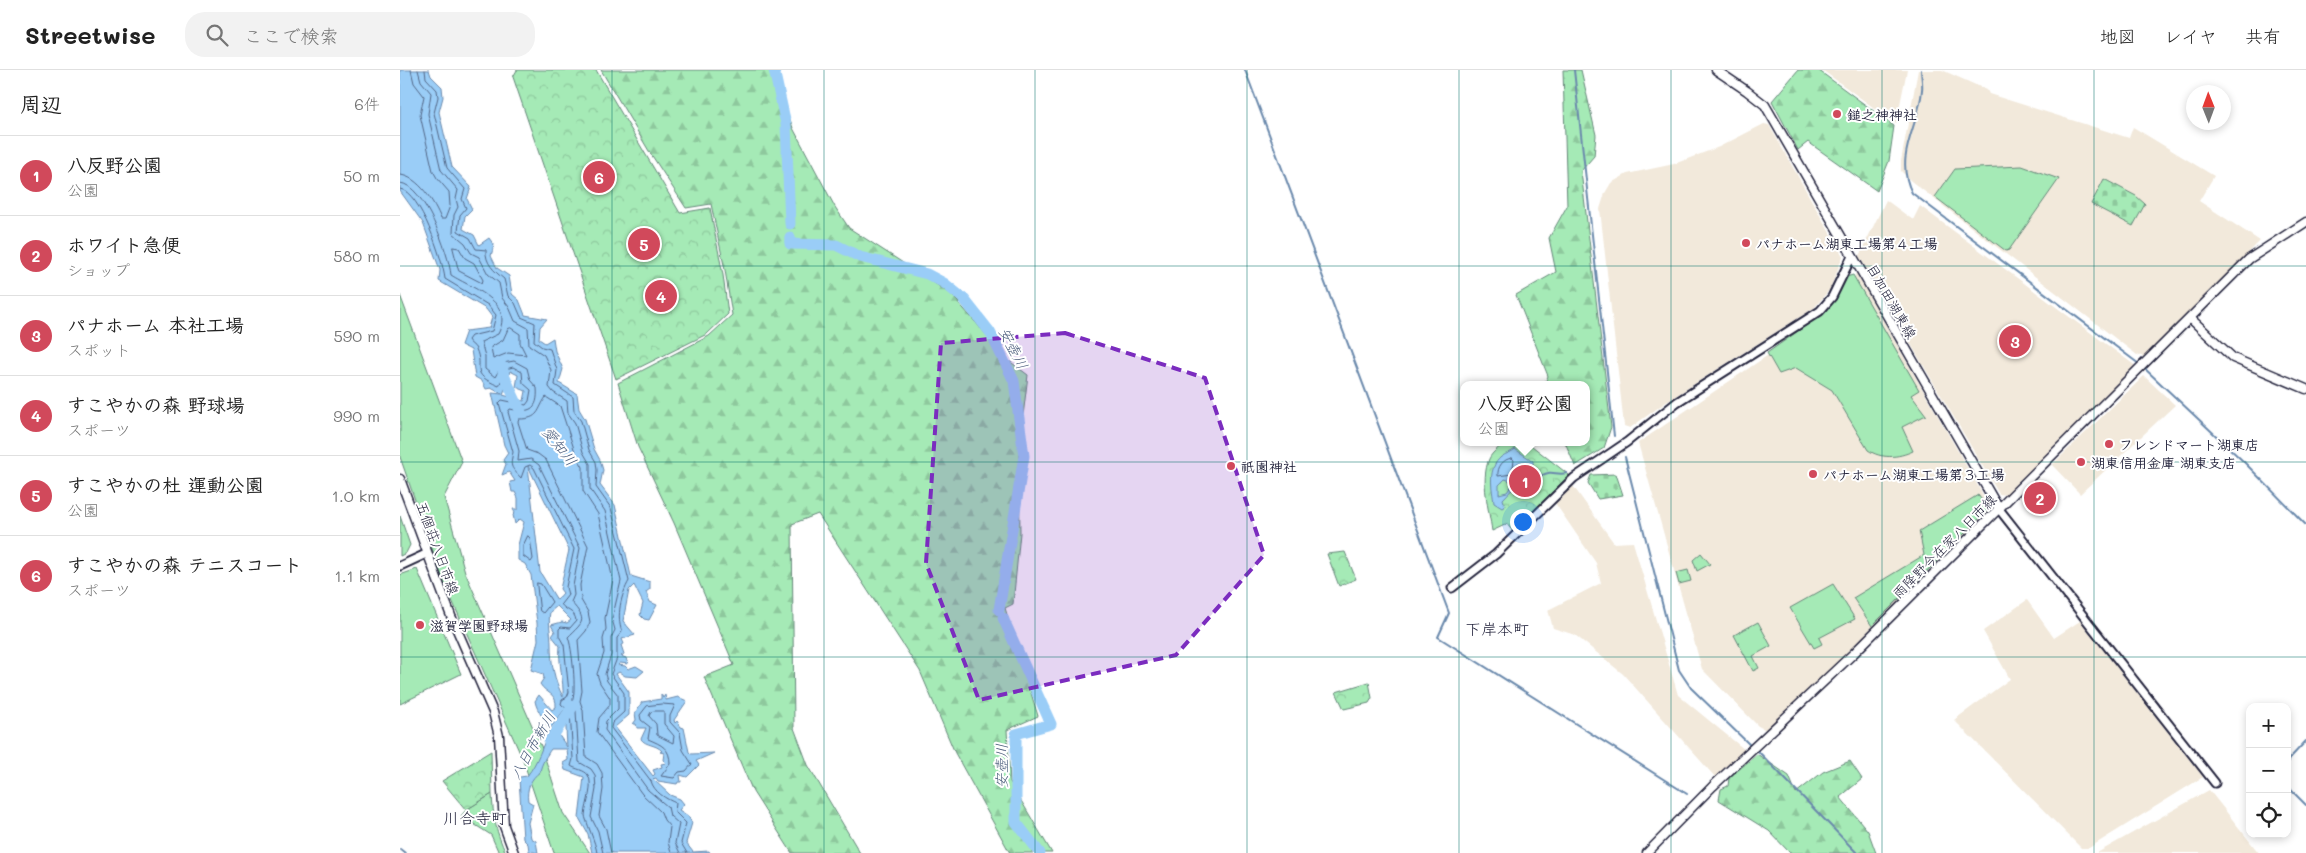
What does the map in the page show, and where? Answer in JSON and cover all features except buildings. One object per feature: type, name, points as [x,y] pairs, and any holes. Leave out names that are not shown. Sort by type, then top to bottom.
[{"type":"main road","name":"目加田湖東線","points":[[1716,70],[1748,91],[1765,106],[1999,509]]},
{"type":"main road","name":"雨降野今在家八日市線","points":[[1647,853],[1713,786],[1841,666],[2250,259],[2306,222]]},
{"type":"main road","points":[[2191,319],[2233,358],[2306,389]]},
{"type":"main road","name":"五個荘八日市線","points":[[400,480],[426,554],[493,712],[499,736],[503,820],[507,838],[514,853]]},
{"type":"street","points":[[1452,588],[1496,554],[1574,478],[1627,442],[1677,402],[1820,312],[1832,297],[1852,256]]},
{"type":"street","points":[[1999,509],[2214,783]]},
{"type":"street","points":[[400,566],[426,554]]},
{"type":"highlighted area","points":[[1065,333],[1205,378],[1264,555],[1176,655],[979,700],[926,563],[941,343]]},
{"type":"shaded area","points":[[1822,70],[1907,70],[1896,124]]},
{"type":"shaded area","points":[[1918,70],[1942,70],[1987,90],[1989,94],[2129,138],[2133,127],[2214,176],[2199,201],[2260,241],[2146,357],[2137,355],[1911,181],[1901,171],[1901,161]]},
{"type":"shaded area","points":[[1764,124],[1769,125],[1843,256],[1830,289],[1814,308],[1669,400],[1630,428],[1624,426],[1600,209],[1605,193],[1611,183],[1627,174],[1674,164],[1719,147]]},
{"type":"shaded area","points":[[1886,200],[1913,220],[1920,206],[2137,367],[2007,495],[1999,494],[1859,256]]},
{"type":"shaded area","points":[[1856,273],[1991,509],[1768,731],[1758,726],[1702,669],[1638,443],[1842,305]]},
{"type":"shaded area","points":[[2144,376],[2175,405],[2080,494],[2052,465]]},
{"type":"shaded area","points":[[1573,486],[1614,543],[1633,542],[1678,695],[1745,750],[1716,778],[1623,674],[1575,635],[1553,628],[1548,610],[1601,583],[1596,563],[1555,503]]},
{"type":"shaded area","points":[[2027,600],[2054,638],[2080,621],[2203,777],[2089,848],[2081,848],[1954,720],[2010,679],[1983,631]]},
{"type":"shaded area","points":[[2209,790],[2259,853],[2097,853]]},
{"type":"green space","points":[[517,70],[596,70],[680,213],[710,208],[723,275],[728,314],[707,334],[616,379],[513,77]]},
{"type":"green space","points":[[601,70],[773,70],[793,128],[835,207],[849,228],[951,294],[1008,360],[1028,375],[1019,449],[1020,533],[1013,604],[1005,608],[1038,716],[1007,730],[1010,782],[1052,853],[1010,853],[955,753],[920,671],[818,514],[792,524],[794,728],[808,765],[860,853],[792,853],[753,792],[704,677],[734,665],[674,523],[638,447],[618,383],[709,336],[732,315],[725,270],[711,204],[686,208],[649,151]]},
{"type":"green space","points":[[1563,70],[1581,70],[1596,135],[1594,156],[1581,171],[1611,427],[1604,448],[1575,466],[1567,446],[1590,446],[1590,381],[1546,381],[1548,376],[1516,295],[1556,272],[1549,238],[1567,206]]},
{"type":"green space","points":[[1798,70],[1818,70],[1894,126],[1889,161],[1877,191],[1808,142],[1798,150],[1772,101]]},
{"type":"green space","points":[[2022,166],[2059,179],[2009,250],[2006,251],[1935,197],[1955,169]]},
{"type":"green space","points":[[2104,179],[2136,196],[2145,204],[2133,226],[2091,204]]},
{"type":"green space","points":[[1853,275],[1919,390],[1911,395],[1926,415],[1902,427],[1913,451],[1901,455],[1884,456],[1868,450],[1832,390],[1796,368],[1779,374],[1767,353],[1828,310],[1846,277]]},
{"type":"green space","points":[[400,295],[462,462],[444,497],[465,572],[541,746],[563,813],[590,853],[554,853],[523,760],[443,580],[400,457]]},
{"type":"green space","points":[[1501,446],[1532,446],[1569,475],[1513,532],[1507,524],[1492,531],[1487,504],[1485,476],[1490,456]]},
{"type":"green space","points":[[1616,474],[1623,495],[1598,499],[1588,483],[1591,475]]},
{"type":"green space","points":[[1978,495],[1989,509],[1872,626],[1853,598],[1924,555],[1919,531]]},
{"type":"green space","points":[[400,516],[410,545],[406,553],[400,556]]},
{"type":"green space","points":[[1345,552],[1356,579],[1339,586],[1327,554]]},
{"type":"green space","points":[[1701,553],[1710,564],[1697,571],[1693,560]]},
{"type":"green space","name":"滋賀学園野球場","points":[[417,569],[461,674],[400,704],[400,575]]},
{"type":"green space","points":[[1688,570],[1691,581],[1679,584],[1676,573]]},
{"type":"green space","points":[[1833,584],[1855,619],[1819,638],[1822,644],[1814,648],[1790,608]]},
{"type":"green space","points":[[1758,622],[1771,646],[1753,656],[1759,668],[1753,671],[1734,635]]},
{"type":"green space","points":[[1369,682],[1372,698],[1369,703],[1344,709],[1336,692]]},
{"type":"green space","points":[[491,751],[492,794],[466,810],[442,781]]},
{"type":"green space","points":[[1757,754],[1789,776],[1796,793],[1823,772],[1850,761],[1862,779],[1840,797],[1868,831],[1876,853],[1790,853],[1769,831],[1719,800],[1721,789],[1728,786],[1729,778]]},
{"type":"green space","points":[[492,794],[496,824],[506,853],[499,853],[491,835],[461,816],[466,810]]},
{"type":"water","points":[[400,70],[429,70],[431,76],[442,87],[443,97],[439,112],[452,167],[471,187],[467,199],[472,209],[465,216],[463,229],[474,235],[479,245],[489,238],[494,245],[491,256],[497,268],[509,276],[512,294],[519,300],[525,315],[547,319],[540,327],[539,339],[545,343],[553,338],[555,351],[563,369],[559,383],[577,394],[579,409],[585,419],[603,470],[600,485],[615,505],[631,576],[650,582],[650,589],[646,592],[650,602],[657,605],[649,620],[644,619],[640,615],[643,603],[634,585],[629,590],[623,621],[635,635],[622,639],[624,644],[621,645],[624,654],[621,656],[626,658],[628,664],[620,663],[618,665],[625,666],[628,669],[636,666],[644,671],[637,677],[625,676],[619,672],[616,674],[629,692],[629,715],[615,727],[653,776],[655,774],[653,770],[662,767],[661,764],[666,763],[663,760],[664,753],[641,739],[646,728],[637,728],[636,724],[633,724],[636,720],[635,713],[642,702],[661,699],[661,694],[663,698],[665,695],[666,700],[678,697],[687,701],[674,720],[675,723],[677,721],[684,728],[689,752],[691,754],[714,753],[696,761],[699,765],[687,777],[680,775],[681,782],[677,784],[658,781],[656,778],[653,779],[670,795],[680,799],[684,804],[679,810],[688,816],[692,823],[686,843],[693,852],[709,851],[710,853],[592,853],[588,834],[579,818],[584,777],[565,770],[563,763],[568,760],[567,749],[551,749],[540,772],[529,788],[528,801],[533,804],[528,823],[531,838],[536,841],[538,853],[529,851],[528,844],[523,839],[519,779],[520,777],[527,776],[531,771],[549,730],[537,709],[535,701],[539,695],[552,710],[556,707],[556,702],[553,696],[540,684],[544,678],[543,674],[531,670],[538,640],[537,623],[531,575],[525,564],[518,560],[518,545],[524,522],[520,519],[515,524],[513,515],[515,513],[513,509],[518,509],[518,498],[515,492],[512,492],[510,482],[515,481],[509,472],[502,475],[506,464],[503,460],[508,453],[504,445],[492,393],[502,394],[491,388],[486,389],[482,381],[475,377],[471,350],[461,345],[466,331],[489,328],[492,317],[486,309],[439,281],[440,270],[423,223],[400,191]],"holes":[[[510,371],[518,375],[516,387],[526,391],[524,401],[503,395]],[[528,466],[569,550],[560,589],[563,593],[557,600],[540,572]],[[557,606],[571,620],[567,623],[562,622],[551,625],[555,632],[552,636],[560,646],[563,697],[552,665],[550,612]],[[565,710],[567,747],[558,734],[559,730],[550,729]]]},
{"type":"water","points":[[1515,449],[1533,461],[1533,464],[1528,467],[1518,463],[1518,473],[1520,475],[1542,474],[1541,478],[1536,481],[1526,478],[1522,479],[1503,499],[1505,506],[1502,508],[1494,503],[1492,473],[1501,457]],"holes":[[[1505,479],[1511,481],[1512,485],[1507,492],[1499,494],[1499,485]]]},
{"type":"waterway","name":"安壺川","points":[[774,70],[786,124],[790,224]]},
{"type":"waterway","points":[[1245,70],[1449,613],[1438,637],[1687,794]]},
{"type":"waterway","points":[[1574,70],[1614,436]]},
{"type":"waterway","points":[[1921,70],[1922,87],[1920,103],[1906,153],[1905,166],[1912,193],[2139,364]]},
{"type":"waterway","name":"安壺川","points":[[790,237],[790,244],[836,245],[860,257],[927,274],[944,283],[964,299],[990,332],[1014,381],[1024,456],[999,610]]},
{"type":"waterway","name":"愛知川","points":[[503,367],[503,373],[521,412]]},
{"type":"waterway","points":[[2143,367],[2244,462],[2306,525]]},
{"type":"waterway","points":[[1625,457],[1679,670],[1691,688],[1752,747]]},
{"type":"waterway","points":[[1541,476],[1548,473],[1567,473]]},
{"type":"waterway","name":"安壺川","points":[[1003,618],[1051,724],[1016,734],[1016,822],[1040,853]]},
{"type":"waterway","name":"八日市新川","points":[[549,742],[573,706]]},
{"type":"waterway","points":[[2291,757],[2306,741]]},
{"type":"waterway","points":[[1756,749],[1857,853]]},
{"type":"waterway","points":[[2291,790],[2306,805]]},
{"type":"waterway","points":[[400,849],[405,853]]},
{"type":"place","name":"鎚之神神社","points":[[1837,114]]},
{"type":"place","name":"すこやかの森 テニスコート","points":[[599,177]]},
{"type":"place","name":"パナホーム湖東工場第４工場","points":[[1746,243]]},
{"type":"place","name":"すこやかの杜 運動公園","points":[[644,244]]},
{"type":"place","name":"すこやかの森 野球場","points":[[661,296]]},
{"type":"place","name":"パナホーム 本社工場","points":[[2015,341]]},
{"type":"place","name":"フレンドマート湖東店","points":[[2109,444]]},
{"type":"place","name":"湖東信用金庫 湖東支店","points":[[2081,462]]},
{"type":"place","name":"祇園神社","points":[[1231,466]]},
{"type":"place","name":"パナホーム湖東工場第３工場","points":[[1813,474]]},
{"type":"place","name":"八反野公園","points":[[1525,481]]},
{"type":"place","name":"ホワイト急便","points":[[2040,498]]},
{"type":"place","name":"滋賀学園野球場","points":[[420,625]]},
{"type":"district","name":"下岸本町","points":[[1497,628]]},
{"type":"district","name":"川合寺町","points":[[475,817]]}]
